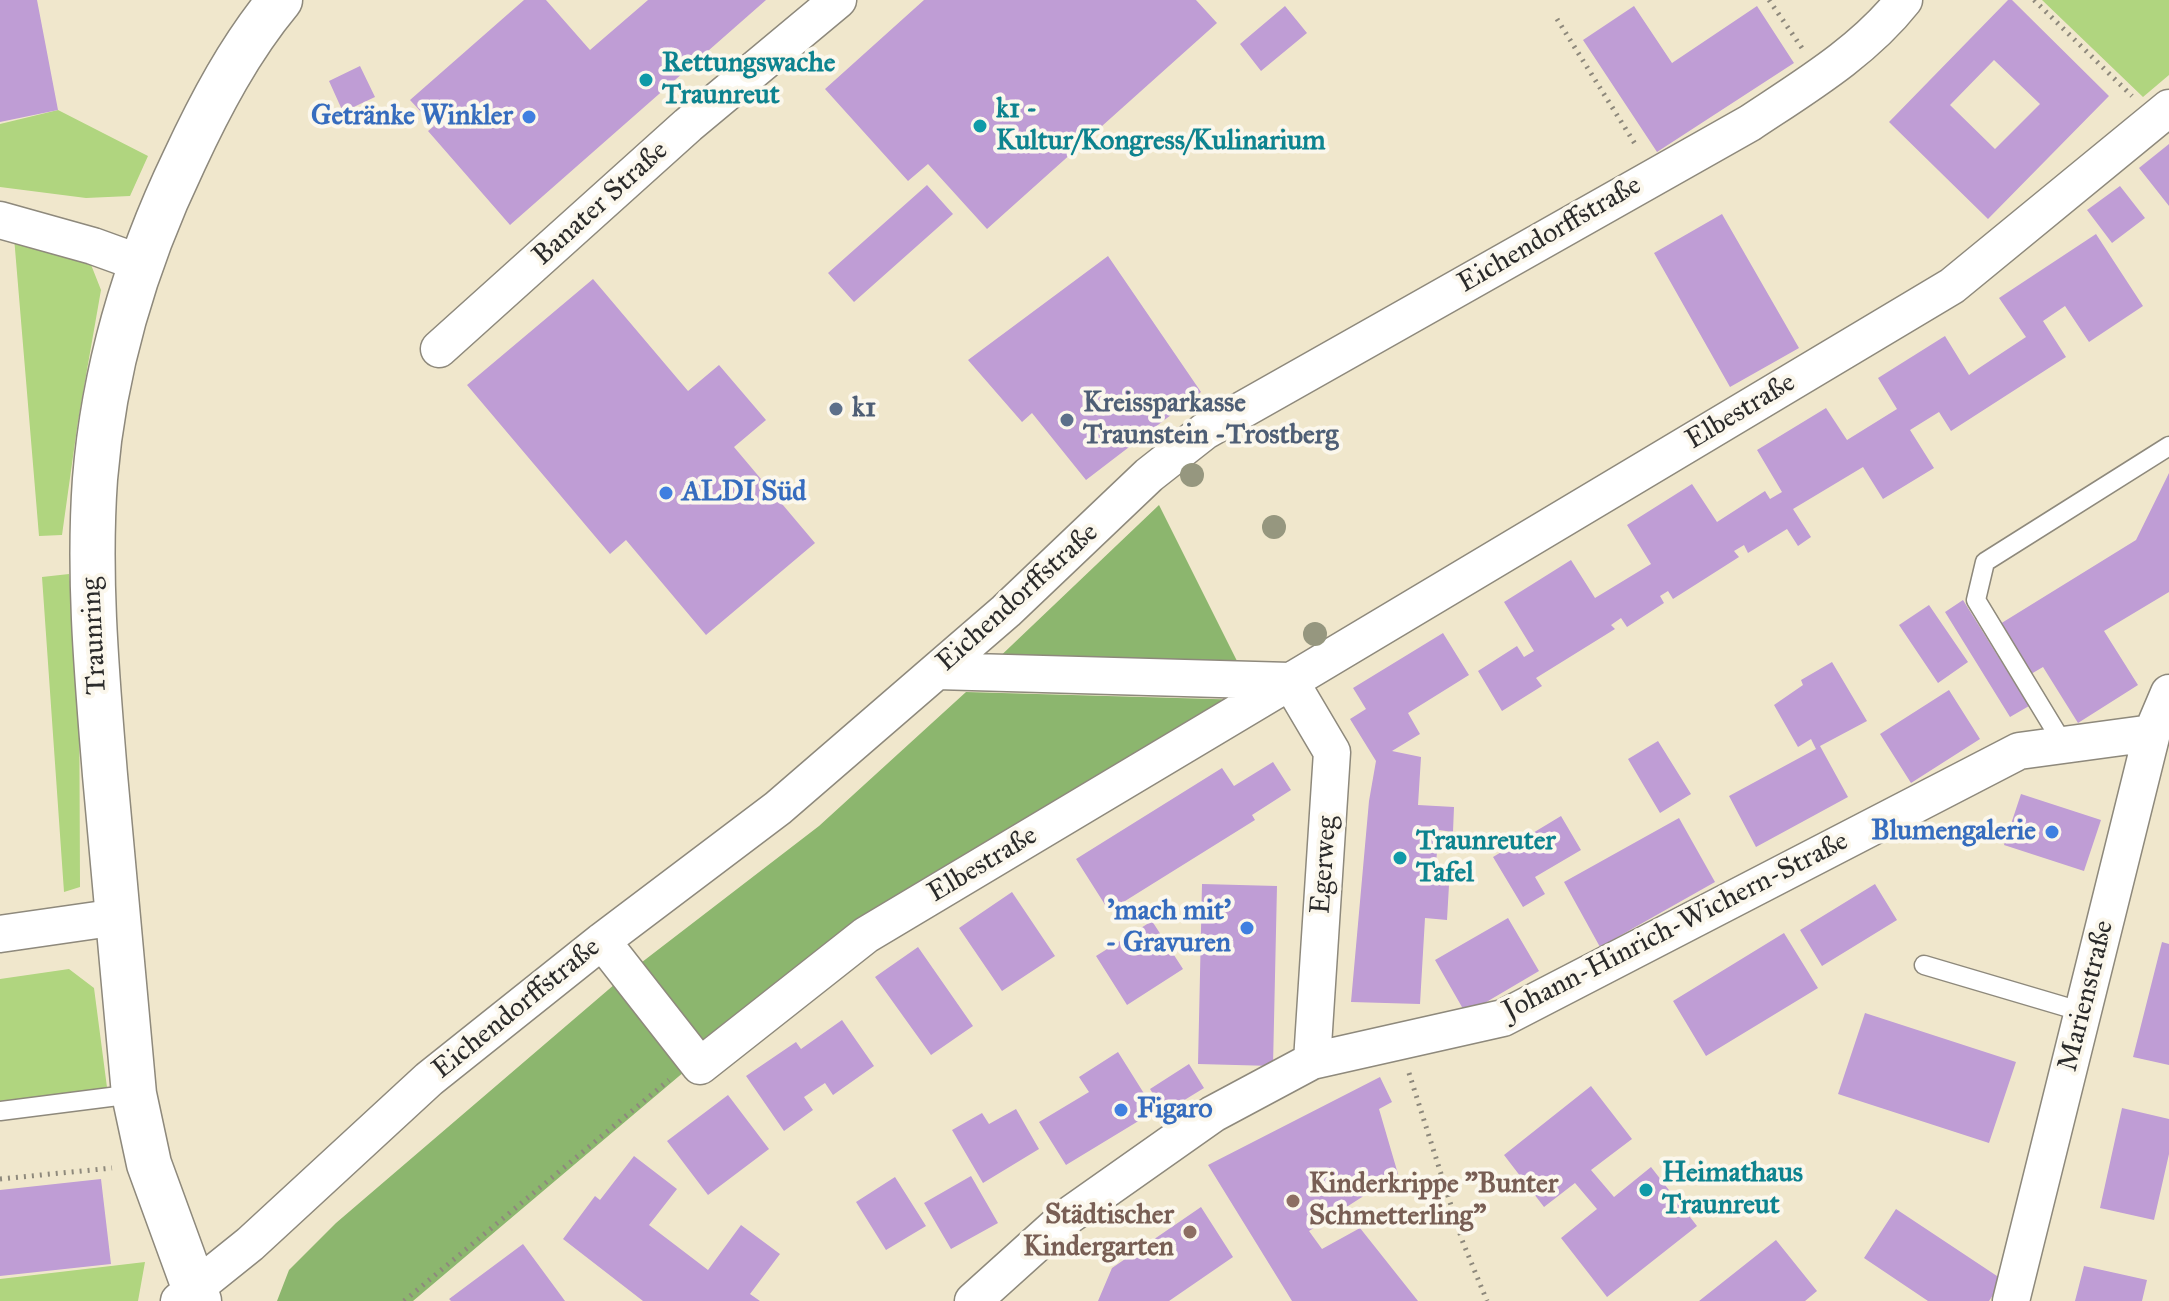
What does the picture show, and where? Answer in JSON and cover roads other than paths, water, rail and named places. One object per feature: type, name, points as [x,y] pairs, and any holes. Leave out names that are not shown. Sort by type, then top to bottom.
[{"type":"street","name":"Traunring","points":[[190,1297],[149,1164],[134,1094],[94,645],[91,554],[96,476],[107,394],[140,263],[197,133],[238,59],[280,0]]},
{"type":"street","name":"Banater Straße","points":[[439,349],[688,125],[838,0]]},
{"type":"street","name":"Eichendorffstraße","points":[[190,1297],[429,1079],[602,941],[778,808],[1069,554],[1149,475],[1205,431],[1750,123],[1821,76],[1888,20],[1904,0]]},
{"type":"street","name":"Elbestraße","points":[[602,941],[700,1066],[866,935],[1952,286],[2162,114]]},
{"type":"street","points":[[0,220],[93,246],[140,263]]},
{"type":"street","points":[[937,671],[1290,681]]},
{"type":"street","name":"Egerweg","points":[[1290,681],[1332,752],[1312,1061]]},
{"type":"street","name":"Marienstraße","points":[[2011,1301],[2152,733],[2169,693]]},
{"type":"street","name":"Johann-Hinrich-Wichern-Straße","points":[[973,1301],[1077,1210],[1213,1114],[1312,1061],[1503,1018],[2019,751],[2152,733]]},
{"type":"street","points":[[0,934],[118,917]]},
{"type":"lane","points":[[2064,745],[1976,600],[1985,562],[2169,446]]},
{"type":"lane","points":[[1924,965],[2083,1012]]},
{"type":"lane","points":[[0,1111],[134,1094]]},
{"type":"place","name":"Rettungswache Traunreut","points":[[646,80]]},
{"type":"place","name":"Getränke Winkler","points":[[529,117]]},
{"type":"place","name":"k1 - Kultur/Kongress/Kulinarium","points":[[980,126]]},
{"type":"place","name":"k1","points":[[836,409]]},
{"type":"place","name":"Kreissparkasse Traunstein -Trostberg","points":[[1067,420]]},
{"type":"place","name":"ALDI Süd","points":[[666,493]]},
{"type":"place","name":"Blumengalerie","points":[[2052,832]]},
{"type":"place","name":"Traunreuter Tafel","points":[[1400,858]]},
{"type":"place","name":"'mach mit' - Gravuren","points":[[1247,928]]},
{"type":"place","name":"Figaro","points":[[1121,1110]]},
{"type":"place","name":"Heimathaus Traunreut","points":[[1646,1190]]},
{"type":"place","name":"Kinderkrippe \"Bunter Schmetterling\"","points":[[1293,1201]]},
{"type":"place","name":"Städtischer Kindergarten","points":[[1190,1232]]}]
